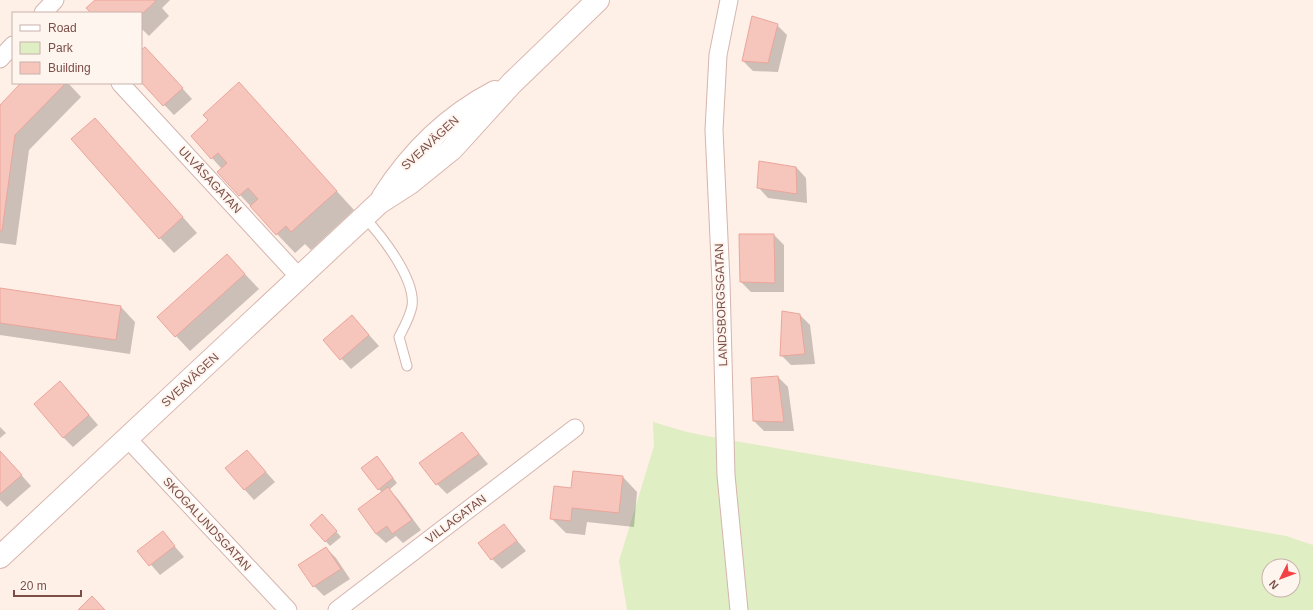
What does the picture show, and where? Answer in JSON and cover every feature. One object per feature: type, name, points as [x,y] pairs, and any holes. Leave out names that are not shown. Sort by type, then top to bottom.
[{"type":"main road","name":"SVEAVÄGEN","points":[[0,557],[371,210],[410,183],[441,158],[477,123],[512,83],[598,0]]},
{"type":"street","name":"LANDSBORGSGATAN","points":[[729,0],[718,55],[714,130],[721,282],[726,475],[739,610]]},
{"type":"street","points":[[0,59],[12,46]]},
{"type":"street","name":"ULVÅSAGATAN","points":[[121,84],[300,278]]},
{"type":"street","name":"VILLAGATAN","points":[[337,610],[575,428]]},
{"type":"street","name":"SKOGALUNDSGATAN","points":[[127,438],[288,610]]},
{"type":"lane","points":[[371,210],[384,239],[408,281],[412,304],[409,318],[399,337],[407,366]]},
{"type":"green space","points":[[653,422],[687,432],[717,438],[1286,536],[1313,545],[1313,610],[627,610],[619,561],[654,446]]},
{"type":"building","points":[[95,0],[156,1],[142,14],[142,12],[90,12],[86,8]]},
{"type":"building","points":[[752,16],[778,24],[768,63],[742,61]]},
{"type":"building","points":[[145,47],[183,88],[163,106],[142,83],[142,49]]},
{"type":"building","points":[[239,82],[337,191],[291,232],[286,226],[276,235],[250,206],[258,199],[248,188],[239,196],[217,172],[227,163],[218,153],[211,159],[191,136],[208,120],[203,115]]},
{"type":"building","points":[[20,84],[65,84],[15,135],[2,231],[0,231],[0,105]]},
{"type":"building","points":[[95,118],[183,217],[159,239],[71,139]]},
{"type":"building","points":[[759,161],[796,167],[797,194],[757,188]]},
{"type":"building","points":[[739,234],[774,234],[775,283],[740,282]]},
{"type":"building","points":[[227,254],[245,274],[175,337],[157,317]]},
{"type":"building","points":[[0,288],[121,306],[116,340],[0,323]]},
{"type":"building","points":[[782,311],[800,314],[805,354],[780,356]]},
{"type":"building","points":[[352,315],[369,335],[340,360],[323,340]]},
{"type":"building","points":[[778,376],[784,422],[753,421],[751,378]]},
{"type":"building","points":[[60,381],[89,415],[63,438],[34,404]]},
{"type":"building","points":[[462,432],[479,454],[436,485],[419,463]]},
{"type":"building","points":[[247,450],[266,472],[244,490],[225,468]]},
{"type":"building","points":[[0,451],[22,475],[0,494]]},
{"type":"building","points":[[377,456],[393,478],[378,490],[361,468]]},
{"type":"building","points":[[573,471],[623,476],[619,513],[572,508],[571,521],[550,519],[554,486],[571,488]]},
{"type":"building","points":[[388,487],[412,520],[392,534],[387,526],[376,534],[358,509]]},
{"type":"building","points":[[322,514],[337,531],[325,542],[310,525]]},
{"type":"building","points":[[504,524],[517,541],[491,560],[478,543]]},
{"type":"building","points":[[163,531],[175,546],[149,566],[137,551]]},
{"type":"building","points":[[326,547],[341,569],[313,587],[298,565]]},
{"type":"building","points":[[92,596],[105,610],[78,610]]}]
